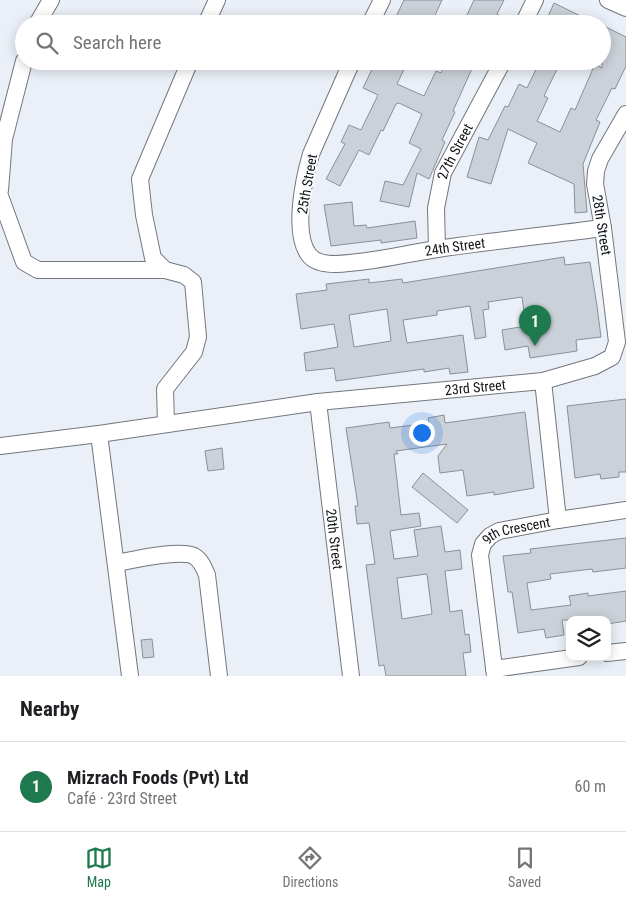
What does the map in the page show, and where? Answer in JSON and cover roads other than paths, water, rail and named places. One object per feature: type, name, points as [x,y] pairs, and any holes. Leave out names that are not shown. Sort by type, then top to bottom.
[{"type":"street","points":[[42,15],[51,0]]},
{"type":"street","points":[[210,15],[217,0]]},
{"type":"street","points":[[374,15],[382,0]]},
{"type":"street","points":[[527,15],[535,0]]},
{"type":"street","points":[[608,0],[626,8]]},
{"type":"street","points":[[0,190],[4,139],[22,70]]},
{"type":"street","points":[[165,270],[153,258],[144,215],[140,179],[186,70]]},
{"type":"street","name":"25th Street","points":[[309,254],[303,241],[300,224],[307,170],[311,154],[348,70]]},
{"type":"street","name":"27th Street","points":[[437,249],[436,208],[443,173],[498,70]]},
{"type":"street","name":"28th Street","points":[[617,342],[603,228],[595,184],[596,171],[626,114]]},
{"type":"street","points":[[0,196],[24,262],[38,270],[165,270],[184,275],[193,282],[198,337],[194,352],[165,390],[166,424]]},
{"type":"street","name":"24th Street","points":[[309,254],[320,263],[336,264],[603,228]]},
{"type":"street","name":"23rd Street","points":[[0,446],[99,434],[318,402],[543,381],[603,362],[612,357],[617,342]]},
{"type":"street","points":[[543,381],[558,520]]},
{"type":"street","name":"20th Street","points":[[318,402],[351,676]]},
{"type":"street","points":[[99,434],[130,676]]},
{"type":"street","name":"9th Crescent","points":[[495,673],[480,566],[483,544],[490,536],[499,531],[626,510]]},
{"type":"street","points":[[116,562],[183,554],[196,557],[207,575],[219,676]]},
{"type":"street","points":[[611,653],[626,651]]},
{"type":"street","points":[[495,673],[566,659]]},
{"type":"place","name":"Mizrach Foods (Pvt) Ltd","points":[[535,346]]}]
